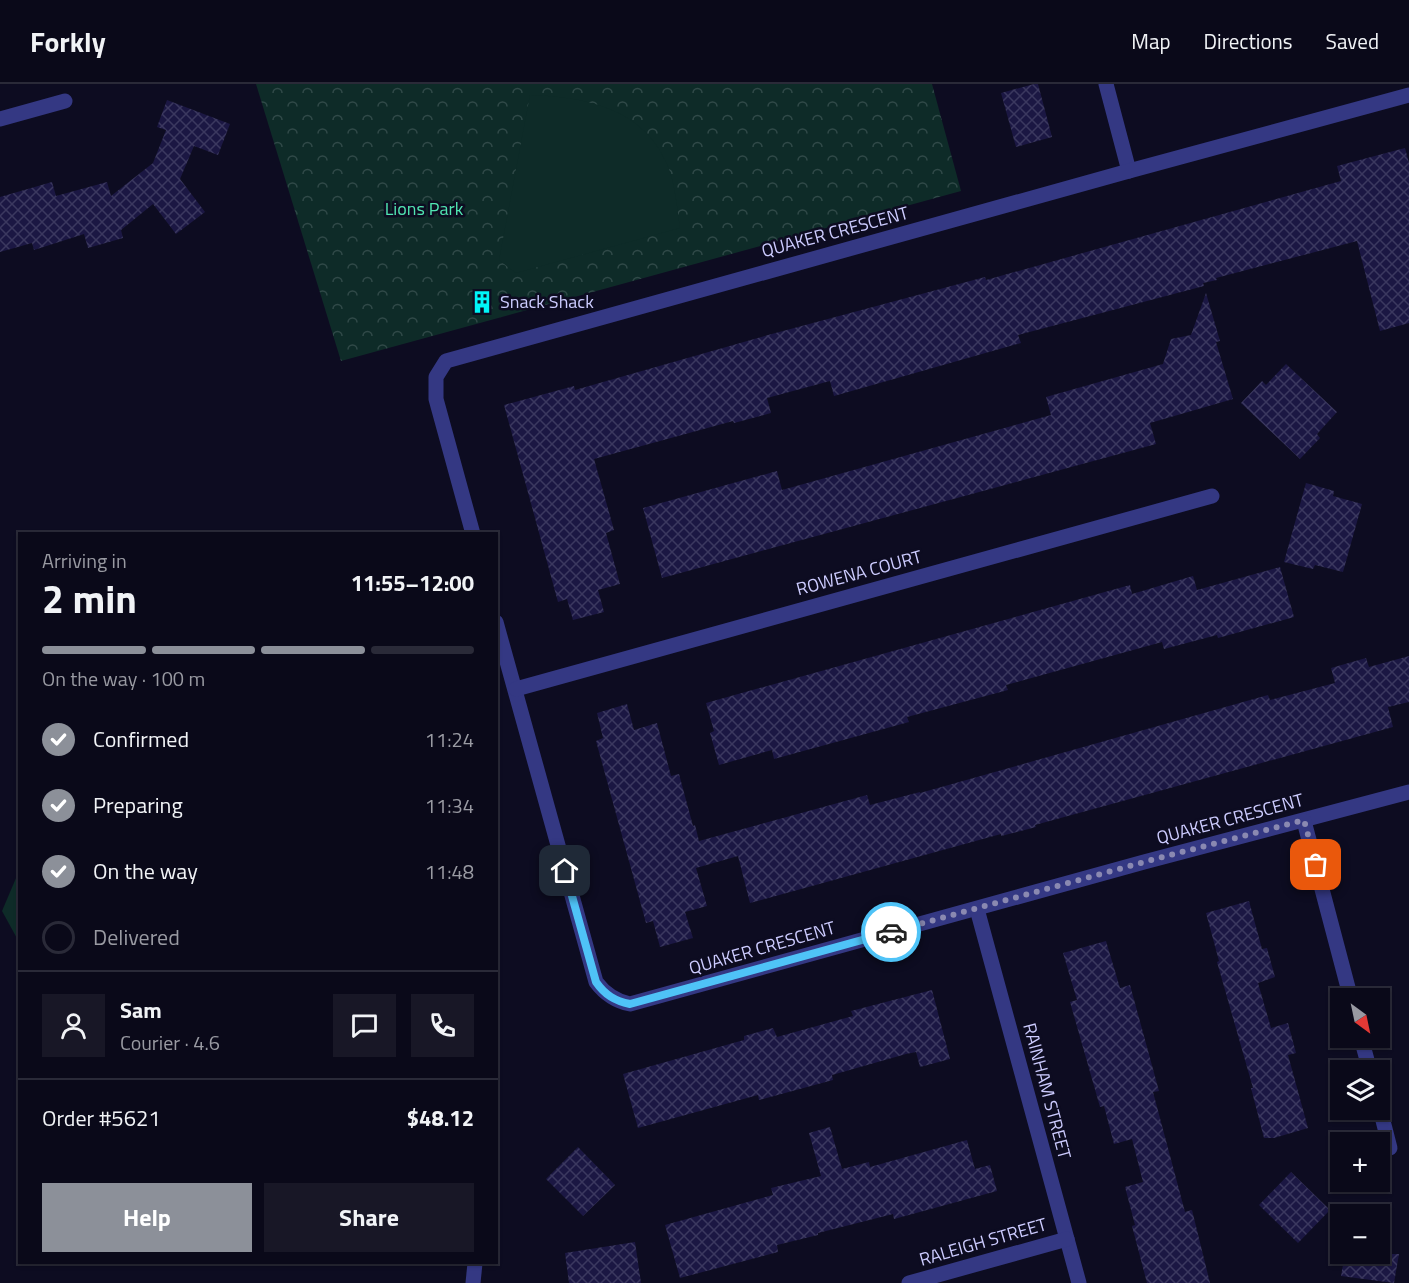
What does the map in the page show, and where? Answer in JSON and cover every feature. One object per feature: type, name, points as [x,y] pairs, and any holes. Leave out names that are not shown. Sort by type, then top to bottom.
[{"type":"street","points":[[1106,84],[1129,171]]},
{"type":"street","name":"QUAKER CRESCENT","points":[[472,532],[436,399],[436,377],[446,361],[1409,95]]},
{"type":"street","points":[[0,119],[65,101]]},
{"type":"street","name":"ROWENA COURT","points":[[516,689],[1212,496]]},
{"type":"street","name":"QUAKER CRESCENT","points":[[498,629],[596,982],[604,993],[619,1002],[630,1004],[1409,792]]},
{"type":"street","points":[[1304,820],[1348,988]]},
{"type":"street","name":"RAINHAM STREET","points":[[977,909],[1080,1283]]},
{"type":"street","name":"RALEIGH STREET","points":[[909,1283],[1067,1239]]},
{"type":"street","points":[[473,1283],[475,1264]]},
{"type":"green space","name":"Lions Park","points":[[256,84],[932,84],[961,191],[341,361]]},
{"type":"green space","points":[[530,95],[591,103],[628,118],[643,130],[656,145],[670,171],[680,228],[516,273],[499,260]]},
{"type":"green space","points":[[18,873],[18,940],[2,911]]},
{"type":"building","points":[[1038,84],[1052,137],[1016,147],[1001,93]]},
{"type":"building","points":[[167,100],[230,124],[218,155],[194,146],[180,179],[205,212],[176,234],[153,204],[121,230],[123,238],[88,248],[84,234],[34,250],[32,243],[0,252],[0,197],[52,182],[56,196],[107,182],[111,196],[153,163],[166,130],[157,127]]},
{"type":"building","points":[[1405,148],[1409,163],[1409,323],[1380,331],[1357,241],[1216,278],[1217,280],[1203,283],[1204,286],[1018,335],[1021,343],[834,396],[830,381],[767,398],[771,413],[734,423],[733,421],[594,459],[614,530],[606,533],[620,584],[598,590],[604,612],[573,620],[567,599],[558,602],[504,405],[574,386],[575,390],[768,335],[985,277],[986,280],[1341,181],[1337,166]]},
{"type":"building","points":[[1206,293],[1220,341],[1216,342],[1233,399],[1150,423],[1156,444],[662,578],[643,508],[777,471],[782,490],[1051,415],[1046,397],[1163,364],[1171,339],[1191,335]]},
{"type":"building","points":[[1286,364],[1337,412],[1317,434],[1320,438],[1300,459],[1241,403],[1262,381],[1266,385]]},
{"type":"building","points":[[1306,483],[1334,491],[1333,496],[1362,504],[1343,572],[1315,565],[1313,569],[1284,562]]},
{"type":"building","points":[[1280,567],[1294,617],[1218,638],[1217,635],[1164,649],[1162,642],[1006,685],[1008,690],[907,717],[909,722],[774,759],[772,750],[719,765],[710,733],[714,731],[706,703],[1130,585],[1132,594],[1193,576],[1197,590]]},
{"type":"building","points":[[1409,656],[1409,702],[1388,707],[1393,727],[1035,825],[1036,827],[1001,836],[1001,834],[750,903],[738,856],[696,868],[707,906],[685,912],[693,938],[660,947],[653,921],[646,923],[596,741],[603,738],[597,713],[627,704],[634,730],[657,723],[671,776],[679,774],[699,841],[867,795],[870,805],[920,793],[1268,695],[1270,700],[1335,683],[1331,668],[1366,658],[1369,667]]},
{"type":"building","points":[[1249,901],[1262,949],[1267,948],[1275,977],[1258,983],[1271,1028],[1288,1023],[1296,1053],[1288,1055],[1308,1128],[1274,1138],[1264,1138],[1251,1088],[1253,1088],[1217,962],[1219,961],[1206,913]]},
{"type":"building","points":[[1106,941],[1120,988],[1130,985],[1159,1091],[1153,1092],[1185,1212],[1192,1210],[1210,1283],[1147,1283],[1132,1226],[1135,1225],[1125,1187],[1143,1182],[1132,1139],[1114,1144],[1104,1106],[1100,1107],[1070,1002],[1077,1000],[1063,953]]},
{"type":"building","points":[[932,990],[950,1059],[920,1067],[916,1052],[906,1054],[832,1075],[833,1080],[759,1100],[758,1095],[638,1128],[623,1074],[744,1040],[744,1036],[773,1028],[777,1037],[853,1016],[851,1011]]},
{"type":"building","points":[[830,1127],[842,1169],[869,1162],[870,1167],[967,1140],[975,1169],[990,1165],[997,1191],[894,1219],[893,1214],[818,1233],[818,1235],[777,1245],[778,1252],[680,1278],[665,1225],[773,1195],[771,1188],[821,1176],[809,1133]]},
{"type":"building","points":[[578,1147],[615,1185],[583,1216],[546,1179]]},
{"type":"building","points":[[1291,1172],[1330,1210],[1298,1243],[1259,1205]]},
{"type":"building","points":[[635,1242],[641,1283],[569,1283],[565,1253]]},
{"type":"building","points":[[1390,1254],[1399,1254],[1394,1283],[1341,1276],[1343,1264],[1390,1264]]},
{"type":"way so far","points":[[891,932],[1304,820],[1316,865]]},
{"type":"place","name":"Snack Shack","points":[[482,302]]},
{"type":"route","points":[[565,871],[596,982],[604,993],[619,1002],[630,1004],[643,1001],[891,932]]}]
